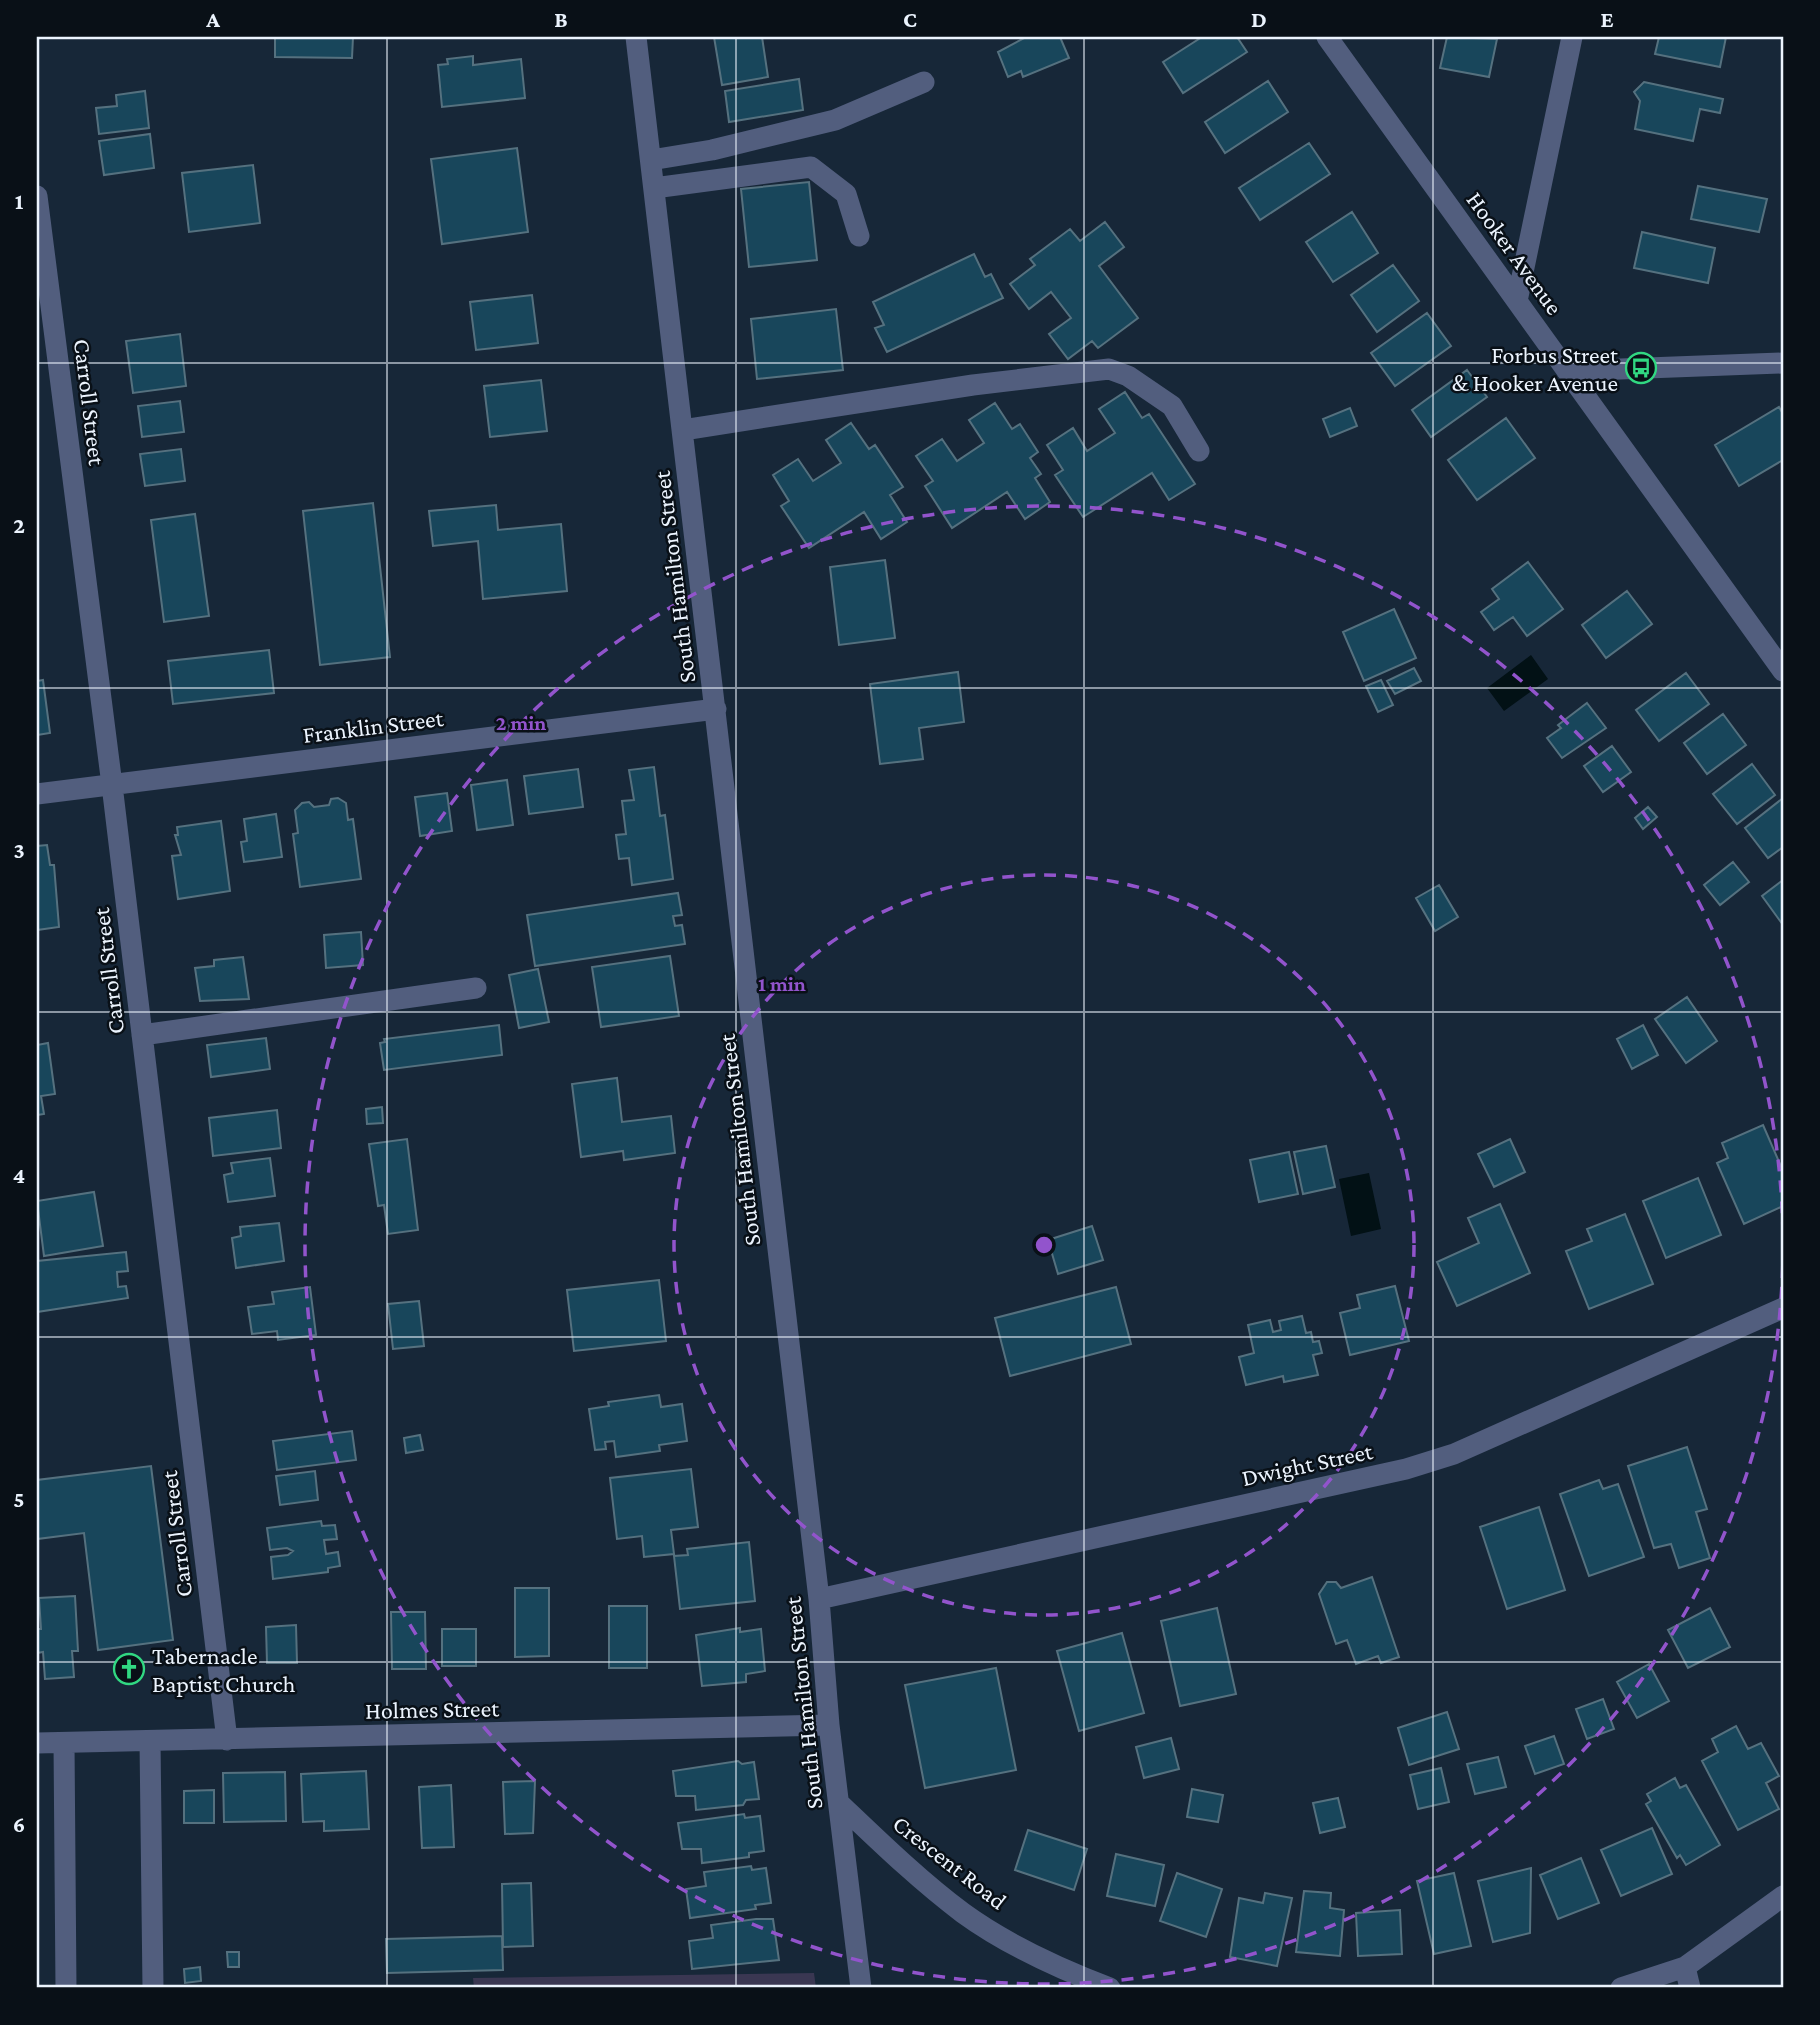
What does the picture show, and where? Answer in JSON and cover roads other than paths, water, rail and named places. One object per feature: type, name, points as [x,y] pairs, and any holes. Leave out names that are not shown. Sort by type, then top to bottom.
[{"type":"street","name":"South Hamilton Street","points":[[636,37],[819,1599],[829,1725],[861,1988]]},
{"type":"street","name":"Hooker Avenue","points":[[1327,37],[1783,671]]},
{"type":"street","points":[[1517,301],[1572,37]]},
{"type":"street","points":[[651,160],[712,150],[835,120],[924,82]]},
{"type":"street","points":[[654,188],[811,167],[846,194],[859,236]]},
{"type":"street","name":"Carroll Street","points":[[37,196],[112,785],[227,1740]]},
{"type":"street","points":[[1567,370],[1783,363]]},
{"type":"street","points":[[683,430],[973,385],[1109,369],[1128,376],[1172,406],[1199,451]]},
{"type":"street","name":"Franklin Street","points":[[37,794],[716,709]]},
{"type":"street","points":[[142,1035],[476,988]]},
{"type":"street","name":"Dwight Street","points":[[819,1599],[1406,1469],[1454,1454],[1783,1308]]},
{"type":"street","name":"Holmes Street","points":[[37,1743],[829,1725]]},
{"type":"street","points":[[150,1741],[153,1988]]},
{"type":"street","points":[[64,1743],[66,1988]]},
{"type":"street","name":"Crescent Road","points":[[839,1803],[898,1859],[965,1914],[1062,1970],[1110,1988]]},
{"type":"street","points":[[1621,1988],[1687,1978],[1783,1896]]},
{"type":"place","name":"Forbus Street & Hooker Avenue","points":[[1641,368]]},
{"type":"place","name":"Tabernacle Baptist Church","points":[[129,1669]]}]
